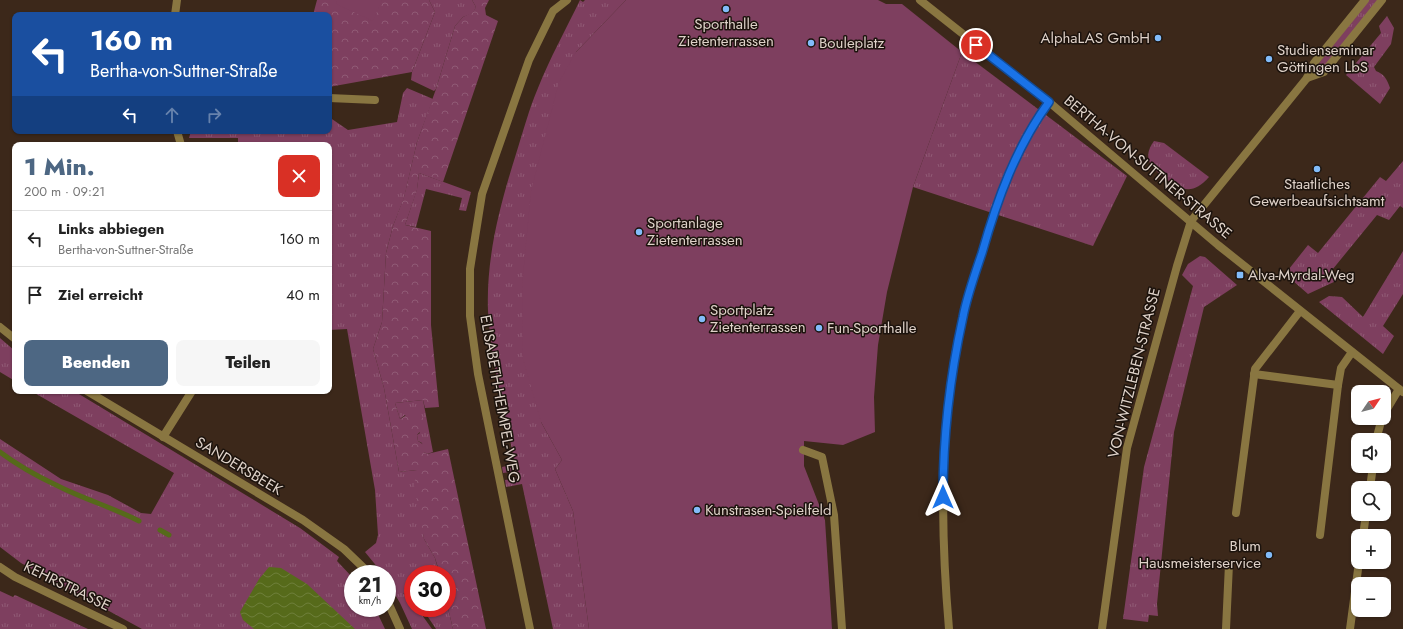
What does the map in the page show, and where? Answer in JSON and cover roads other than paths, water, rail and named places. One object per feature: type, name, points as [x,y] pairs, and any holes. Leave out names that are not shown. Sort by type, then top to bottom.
[{"type":"street","points":[[175,12],[177,0]]},
{"type":"street","name":"ELISABETH-HEIMPEL-WEG","points":[[530,629],[478,374],[470,316],[470,270],[482,194],[529,60],[553,11],[567,0]]},
{"type":"street","name":"BERTHA-VON-SUTTNER-STRASSE","points":[[920,0],[1049,102],[1218,245],[1401,391]]},
{"type":"street","points":[[1191,221],[1307,78],[1314,63],[1365,0]]},
{"type":"street","points":[[1307,78],[1324,72],[1382,0]]},
{"type":"street","points":[[332,98],[375,100]]},
{"type":"street","points":[[949,629],[943,524],[943,457],[950,390],[963,316],[991,221],[1009,173],[1032,125],[1049,102]]},
{"type":"street","name":"VON-WITZLEBEN-STRASSE","points":[[1102,629],[1127,448],[1173,279],[1191,221]]},
{"type":"street","points":[[1236,513],[1255,369],[1300,311]]},
{"type":"street","points":[[0,327],[12,337]]},
{"type":"street","points":[[1320,535],[1338,385],[1341,368],[1352,352]]},
{"type":"street","points":[[1254,374],[1338,385]]},
{"type":"street","points":[[1391,405],[1401,391]]},
{"type":"street","name":"SANDERSBEEK","points":[[92,394],[331,538],[362,565]]},
{"type":"street","points":[[163,437],[190,394]]},
{"type":"street","points":[[803,450],[822,457],[834,515],[842,629]]},
{"type":"street","points":[[1226,629],[1229,564]]},
{"type":"street","name":"KEHRSTRASSE","points":[[0,567],[15,577],[123,629]]},
{"type":"street","points":[[1350,629],[1358,569]]},
{"type":"street","points":[[395,617],[400,629]]},
{"type":"water","points":[[269,567],[281,568],[307,584],[355,629],[254,629],[243,620],[240,612],[259,579]]},
{"type":"waterway","points":[[0,452],[20,466],[49,482],[139,521]]},
{"type":"waterway","points":[[160,530],[169,535]]},
{"type":"place","name":"Sporthalle Zietenterrassen","points":[[726,9]]},
{"type":"place","name":"AlphaLAS GmbH","points":[[1158,38]]},
{"type":"place","name":"Bouleplatz","points":[[811,43]]},
{"type":"place","name":"Studienseminar Göttingen LbS","points":[[1269,59]]},
{"type":"place","name":"Staatliches Gewerbeaufsichtsamt","points":[[1317,169]]},
{"type":"place","name":"Sportanlage Zietenterrassen","points":[[639,232]]},
{"type":"place","name":"Alva-Myrdal-Weg","points":[[1240,275]]},
{"type":"place","name":"Sportplatz Zietenterrassen","points":[[702,319]]},
{"type":"place","name":"Fun-Sporthalle","points":[[819,328]]},
{"type":"place","name":"Kunstrasen-Spielfeld","points":[[697,510]]},
{"type":"place","name":"Blum Hausmeisterservice","points":[[1269,555]]}]
